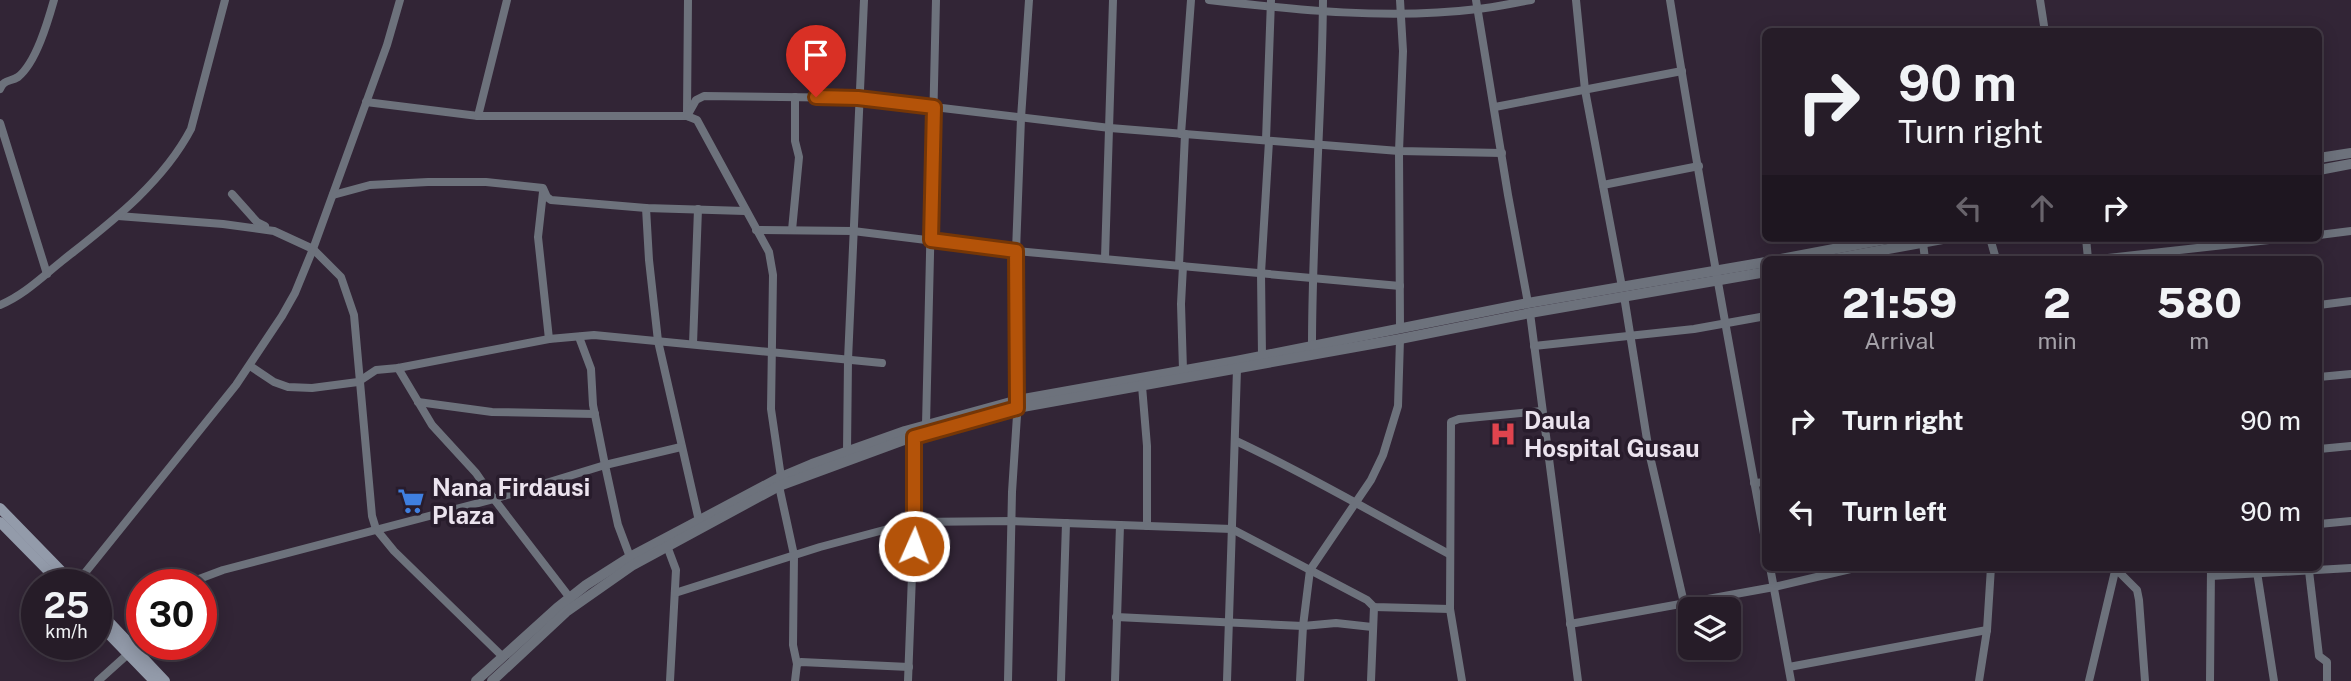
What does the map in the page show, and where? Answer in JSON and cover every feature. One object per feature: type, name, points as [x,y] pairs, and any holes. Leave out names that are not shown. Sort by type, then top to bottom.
[{"type":"main road","points":[[0,508],[60,569]]},
{"type":"main road","points":[[0,522],[46,569]]},
{"type":"main road","points":[[112,628],[126,646]]},
{"type":"main road","points":[[112,634],[126,646]]},
{"type":"main road","points":[[137,660],[154,681]]},
{"type":"main road","points":[[141,660],[165,681]]},
{"type":"street","points":[[0,89],[5,81],[17,78],[41,42],[54,0]]},
{"type":"street","points":[[0,305],[14,299],[118,216],[182,147],[191,130],[225,0]]},
{"type":"street","points":[[88,569],[250,366],[289,304],[333,195],[387,45],[400,0]]},
{"type":"street","points":[[478,116],[507,0]]},
{"type":"street","points":[[687,116],[688,0]]},
{"type":"street","points":[[847,451],[848,360],[864,0]]},
{"type":"street","points":[[926,425],[936,0]]},
{"type":"street","points":[[1008,681],[1017,404],[1016,251],[1029,0]]},
{"type":"street","points":[[1105,258],[1114,0]]},
{"type":"street","points":[[1182,370],[1183,134],[1191,0]]},
{"type":"street","points":[[1209,0],[1271,3],[1323,12],[1401,14],[1531,0]]},
{"type":"street","points":[[1312,346],[1312,278],[1320,144],[1323,0]]},
{"type":"street","points":[[1300,681],[1310,569],[1371,480],[1393,428],[1398,406],[1399,151],[1403,51],[1400,0]]},
{"type":"street","points":[[1576,0],[1585,90],[1631,334],[1649,452],[1683,597]]},
{"type":"street","points":[[1670,0],[1716,276],[1762,525]]},
{"type":"street","points":[[2040,0],[2044,28]]},
{"type":"street","points":[[1262,355],[1261,273],[1271,3]]},
{"type":"street","points":[[1477,5],[1529,308],[1578,681]]},
{"type":"street","points":[[1494,107],[1682,71]]},
{"type":"street","points":[[687,116],[696,100],[704,96],[858,98],[1111,128],[1399,151],[1502,153]]},
{"type":"street","points":[[792,230],[799,158],[795,141],[795,97]]},
{"type":"street","points":[[366,102],[478,116],[687,116],[697,120],[769,252],[774,275],[771,409],[780,481],[794,555],[793,646],[797,664],[795,681]]},
{"type":"street","points":[[0,123],[47,274]]},
{"type":"street","points":[[2322,158],[2351,153]]},
{"type":"street","points":[[2322,169],[2351,164]]},
{"type":"street","points":[[1603,185],[1699,166]]},
{"type":"street","points":[[333,195],[370,185],[428,181],[486,182],[544,188]]},
{"type":"street","points":[[544,188],[551,200],[646,208],[745,211]]},
{"type":"street","points":[[544,188],[538,237],[549,339]]},
{"type":"street","points":[[232,194],[257,222],[313,249],[341,277],[354,315],[358,382],[372,516],[376,529],[394,551],[503,656]]},
{"type":"street","points":[[646,208],[658,341],[699,521]]},
{"type":"street","points":[[693,344],[698,209]]},
{"type":"street","points":[[118,216],[274,231]]},
{"type":"street","points":[[756,230],[853,231],[1016,251],[1400,286]]},
{"type":"street","points":[[2322,234],[2351,231]]},
{"type":"street","points":[[1798,256],[1871,242]]},
{"type":"street","points":[[1867,256],[1928,242]]},
{"type":"street","points":[[2126,256],[2251,242]]},
{"type":"street","points":[[1923,243],[1925,256]]},
{"type":"street","points":[[1716,276],[1762,263]]},
{"type":"street","points":[[492,681],[566,612],[634,565],[780,481],[914,437],[1017,404],[1237,369],[1623,291],[1716,276],[1762,272]]},
{"type":"street","points":[[2322,305],[2351,301]]},
{"type":"street","points":[[1534,346],[1725,324],[1762,317]]},
{"type":"street","points":[[477,681],[570,598],[631,557],[780,481],[847,451],[926,425],[1017,404],[1262,355],[1400,334]]},
{"type":"street","points":[[250,366],[274,382],[288,387],[312,388],[358,382],[376,370],[549,339],[602,335],[882,363]]},
{"type":"street","points":[[579,337],[591,369],[595,414],[618,525],[631,557]]},
{"type":"street","points":[[398,368],[432,425],[476,472],[570,598]]},
{"type":"street","points":[[1227,681],[1237,369]]},
{"type":"street","points":[[2322,377],[2351,374]]},
{"type":"street","points":[[1142,386],[1147,446],[1147,526]]},
{"type":"street","points":[[418,402],[492,412],[595,414]]},
{"type":"street","points":[[1462,681],[1450,609],[1451,422],[1542,411]]},
{"type":"street","points":[[908,681],[914,437]]},
{"type":"street","points":[[1236,441],[1295,469],[1354,504],[1449,554]]},
{"type":"street","points":[[2322,449],[2351,446]]},
{"type":"street","points":[[217,572],[494,499],[605,465],[681,447]]},
{"type":"street","points":[[1754,484],[1762,483]]},
{"type":"street","points":[[675,593],[794,555],[914,522],[1012,521],[1232,529],[1367,600],[1374,607],[1450,609]]},
{"type":"street","points":[[2322,524],[2351,521]]},
{"type":"street","points":[[1061,681],[1066,523]]},
{"type":"street","points":[[1115,681],[1119,525]]},
{"type":"street","points":[[667,546],[676,570],[670,681]]},
{"type":"street","points":[[2322,569],[2351,568]]},
{"type":"street","points":[[1771,571],[1791,681]]},
{"type":"street","points":[[1718,597],[1841,571]]},
{"type":"street","points":[[1979,681],[1987,630],[1991,571]]},
{"type":"street","points":[[2089,681],[2115,571]]},
{"type":"street","points":[[2119,571],[2137,590],[2145,681]]},
{"type":"street","points":[[2210,681],[2211,571],[2283,571]]},
{"type":"street","points":[[2309,571],[2319,656],[2326,662],[2327,681]]},
{"type":"street","points":[[2257,572],[2274,681]]},
{"type":"street","points":[[1570,624],[1678,604]]},
{"type":"street","points":[[1371,681],[1374,607]]},
{"type":"street","points":[[1116,617],[1303,626],[1336,623],[1372,627]]},
{"type":"street","points":[[1789,667],[1987,630]]},
{"type":"street","points":[[98,681],[126,650]]},
{"type":"street","points":[[797,664],[909,667]]},
{"type":"place","name":"Daula Hospital Gusau","points":[[1503,434]]},
{"type":"place","name":"Nana Firdausi Plaza","points":[[411,501]]},
{"type":"route","points":[[816,97],[858,98],[934,107],[931,240],[1016,251],[1017,408],[914,437],[914,546]]}]
